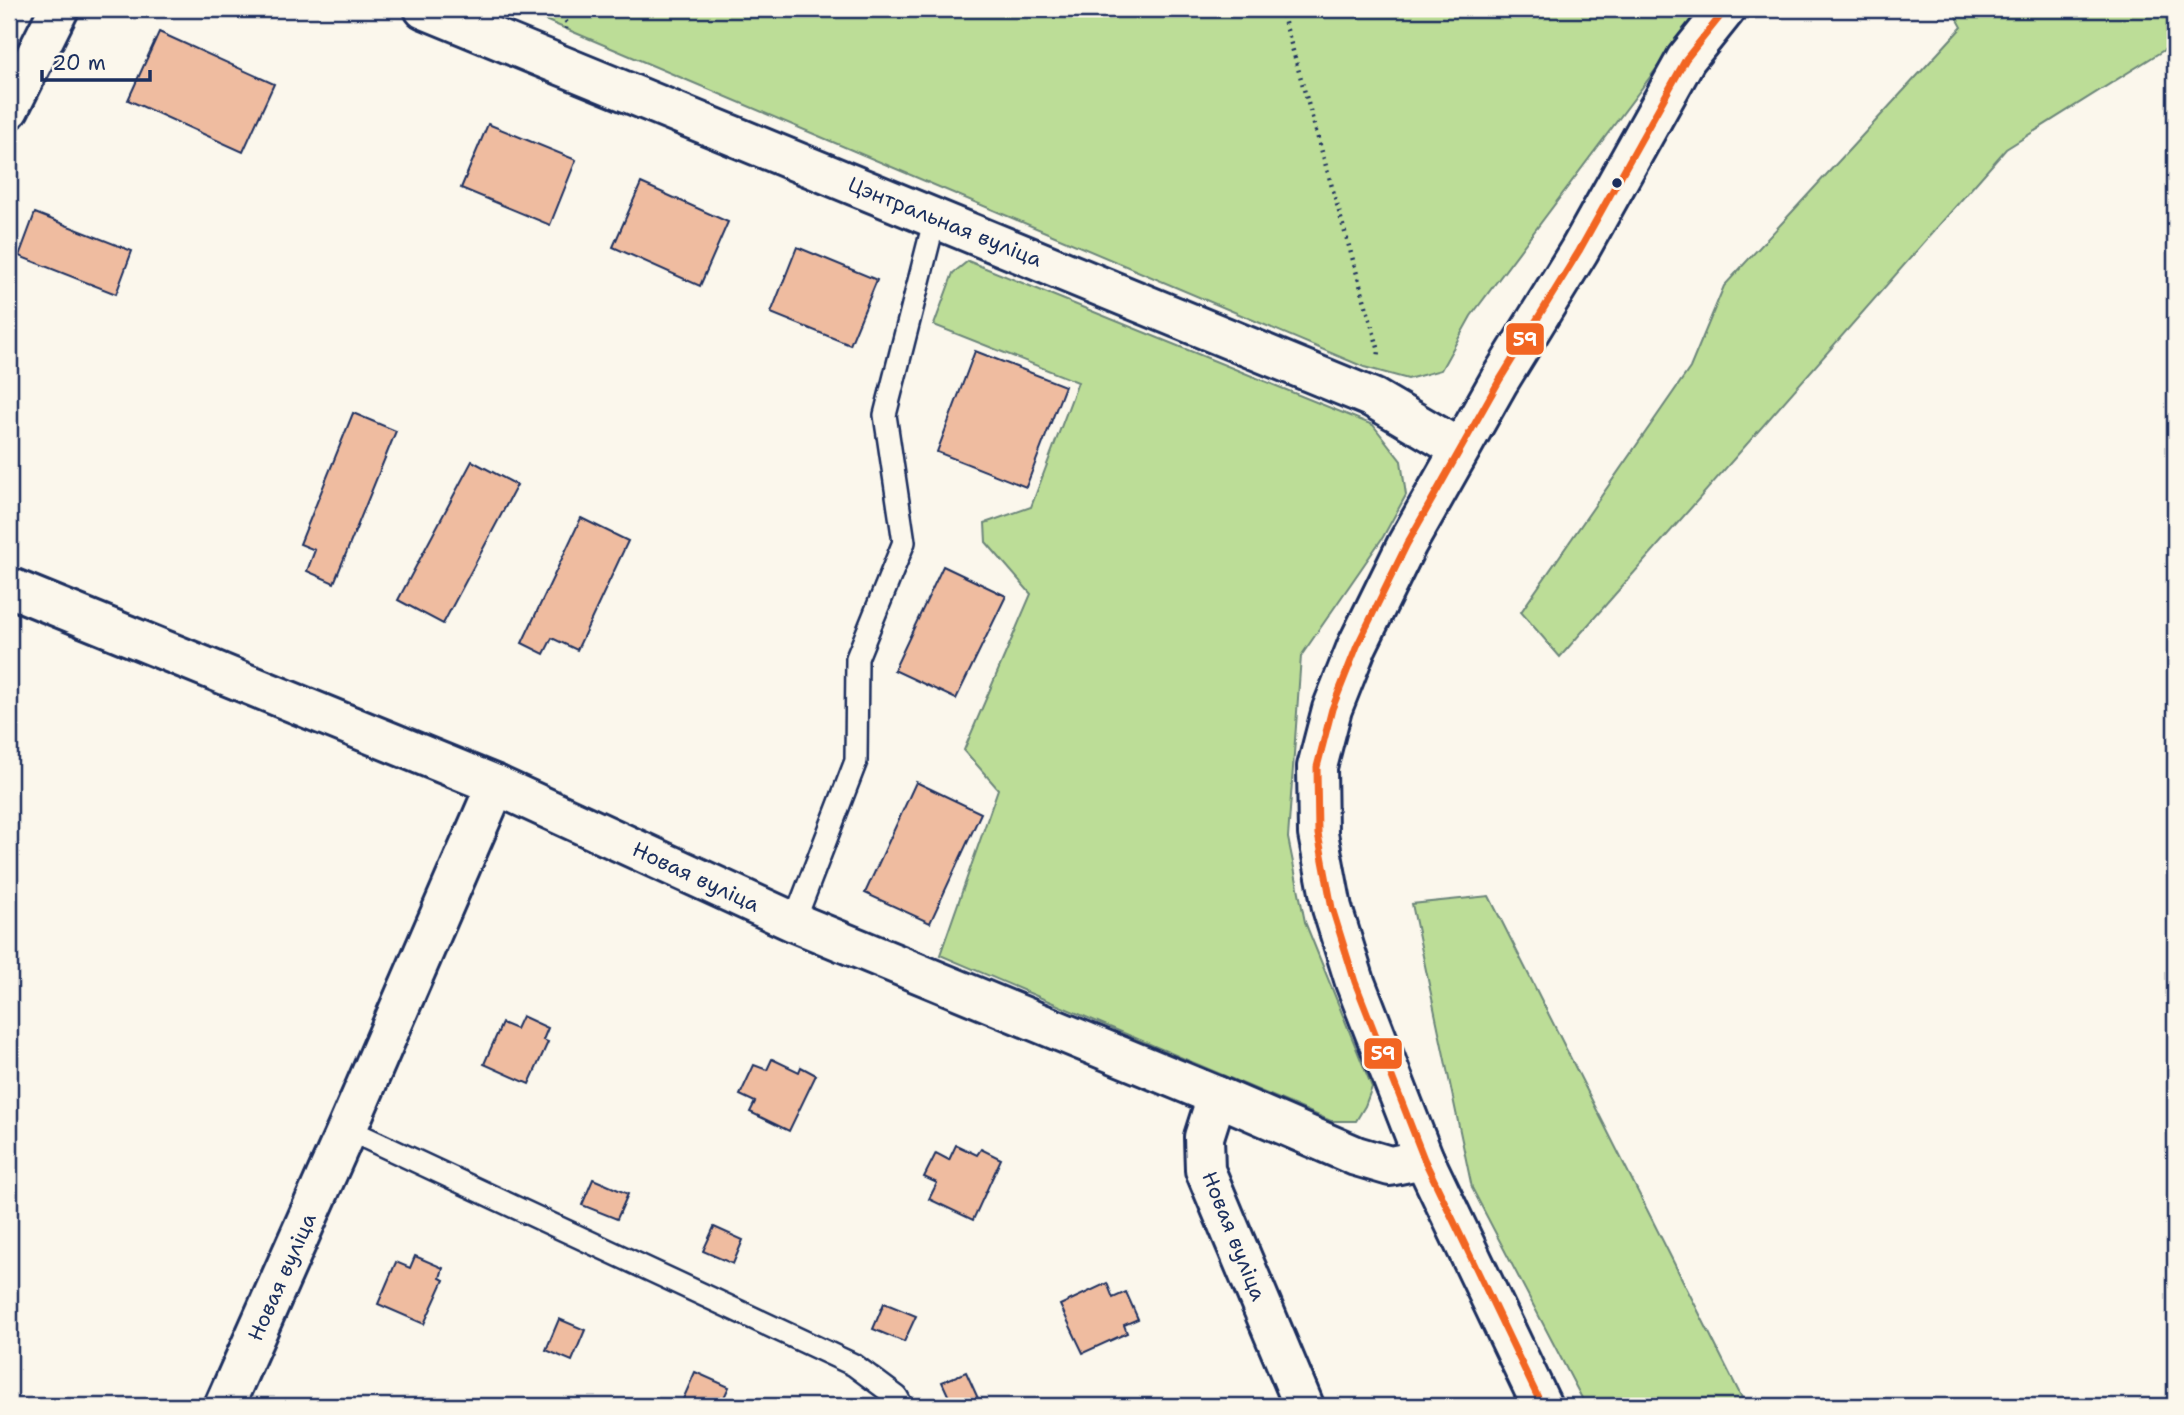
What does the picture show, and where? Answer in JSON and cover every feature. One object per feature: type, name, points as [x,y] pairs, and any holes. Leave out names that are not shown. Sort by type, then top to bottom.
[{"type":"street","points":[[9,109],[59,9]]},
{"type":"street","name":"Цэнтральная вуліца","points":[[424,9],[1373,398],[1460,449]]},
{"type":"street","points":[[1542,1406],[1424,1159],[1355,982],[1332,908],[1318,834],[1317,768],[1332,709],[1357,646],[1407,544],[1499,381],[1579,251],[1686,58],[1726,9]]},
{"type":"street","points":[[10,589],[496,785]]},
{"type":"street","name":"Новая вуліца","points":[[224,1406],[496,785],[794,922],[1217,1096],[1204,1137],[1205,1170],[1304,1406]]},
{"type":"street","points":[[1217,1096],[1356,1156],[1390,1166],[1424,1159]]},
{"type":"lane","points":[[794,922],[856,761],[857,658],[904,542],[884,415],[935,218]]},
{"type":"lane","points":[[347,1129],[854,1365],[897,1397],[902,1406]]},
{"type":"path","points":[[1281,9],[1379,351],[1373,398]]},
{"type":"green space","points":[[519,9],[1701,9],[1471,316],[1441,370],[1408,379],[1364,367]]},
{"type":"green space","points":[[1952,9],[2175,9],[2175,43],[2006,149],[1560,657],[1521,612],[1690,368],[1724,286],[1962,27]]},
{"type":"green space","points":[[968,261],[1373,425],[1401,461],[1406,495],[1383,537],[1301,656],[1288,838],[1305,922],[1372,1087],[1356,1121],[1331,1121],[940,955],[998,789],[964,750],[1031,594],[986,542],[985,523],[1031,507],[1078,382],[934,325],[953,273]]},
{"type":"green space","points":[[1489,896],[1746,1406],[1586,1406],[1472,1188],[1412,904]]},
{"type":"building","points":[[159,32],[274,84],[243,152],[128,100]]},
{"type":"building","points":[[488,124],[576,160],[550,225],[461,188]]},
{"type":"building","points":[[641,183],[728,222],[700,286],[613,247]]},
{"type":"building","points":[[35,213],[132,251],[116,294],[19,256]]},
{"type":"building","points":[[797,247],[877,280],[850,345],[771,313]]},
{"type":"building","points":[[975,351],[1065,386],[1026,487],[937,452]]},
{"type":"building","points":[[353,413],[396,431],[334,583],[307,571],[315,550],[300,544]]},
{"type":"building","points":[[472,461],[517,485],[443,624],[398,600]]},
{"type":"building","points":[[581,518],[628,541],[577,650],[552,638],[544,654],[522,643]]},
{"type":"building","points":[[943,566],[1006,596],[956,699],[894,670]]},
{"type":"building","points":[[916,782],[981,813],[930,923],[865,893]]},
{"type":"building","points":[[522,1016],[548,1028],[543,1040],[548,1042],[529,1084],[484,1064],[502,1023],[516,1029]]},
{"type":"building","points":[[772,1059],[799,1072],[801,1067],[816,1075],[789,1131],[750,1112],[755,1102],[740,1095],[754,1065],[767,1070]]},
{"type":"building","points":[[956,1145],[977,1155],[981,1149],[1001,1159],[973,1220],[929,1199],[937,1183],[924,1177],[936,1153],[949,1160]]},
{"type":"building","points":[[593,1179],[628,1194],[617,1219],[582,1205]]},
{"type":"building","points":[[714,1227],[743,1240],[733,1264],[703,1251]]},
{"type":"building","points":[[415,1256],[443,1268],[440,1278],[444,1280],[424,1324],[378,1304],[396,1262],[410,1268]]},
{"type":"building","points":[[1107,1283],[1113,1298],[1126,1292],[1138,1319],[1124,1325],[1127,1333],[1083,1353],[1060,1305]]},
{"type":"building","points":[[884,1303],[916,1316],[904,1342],[873,1329]]},
{"type":"building","points":[[559,1319],[585,1330],[572,1361],[546,1350]]},
{"type":"building","points":[[695,1372],[729,1387],[720,1406],[680,1406]]},
{"type":"building","points":[[966,1372],[981,1405],[953,1406],[942,1382]]},
{"type":"transit line","name":"59","points":[[1542,1406],[1424,1159],[1355,982],[1332,908],[1318,834],[1317,767],[1332,709],[1357,646],[1407,544],[1499,381],[1579,251],[1686,59],[1726,9]]}]
